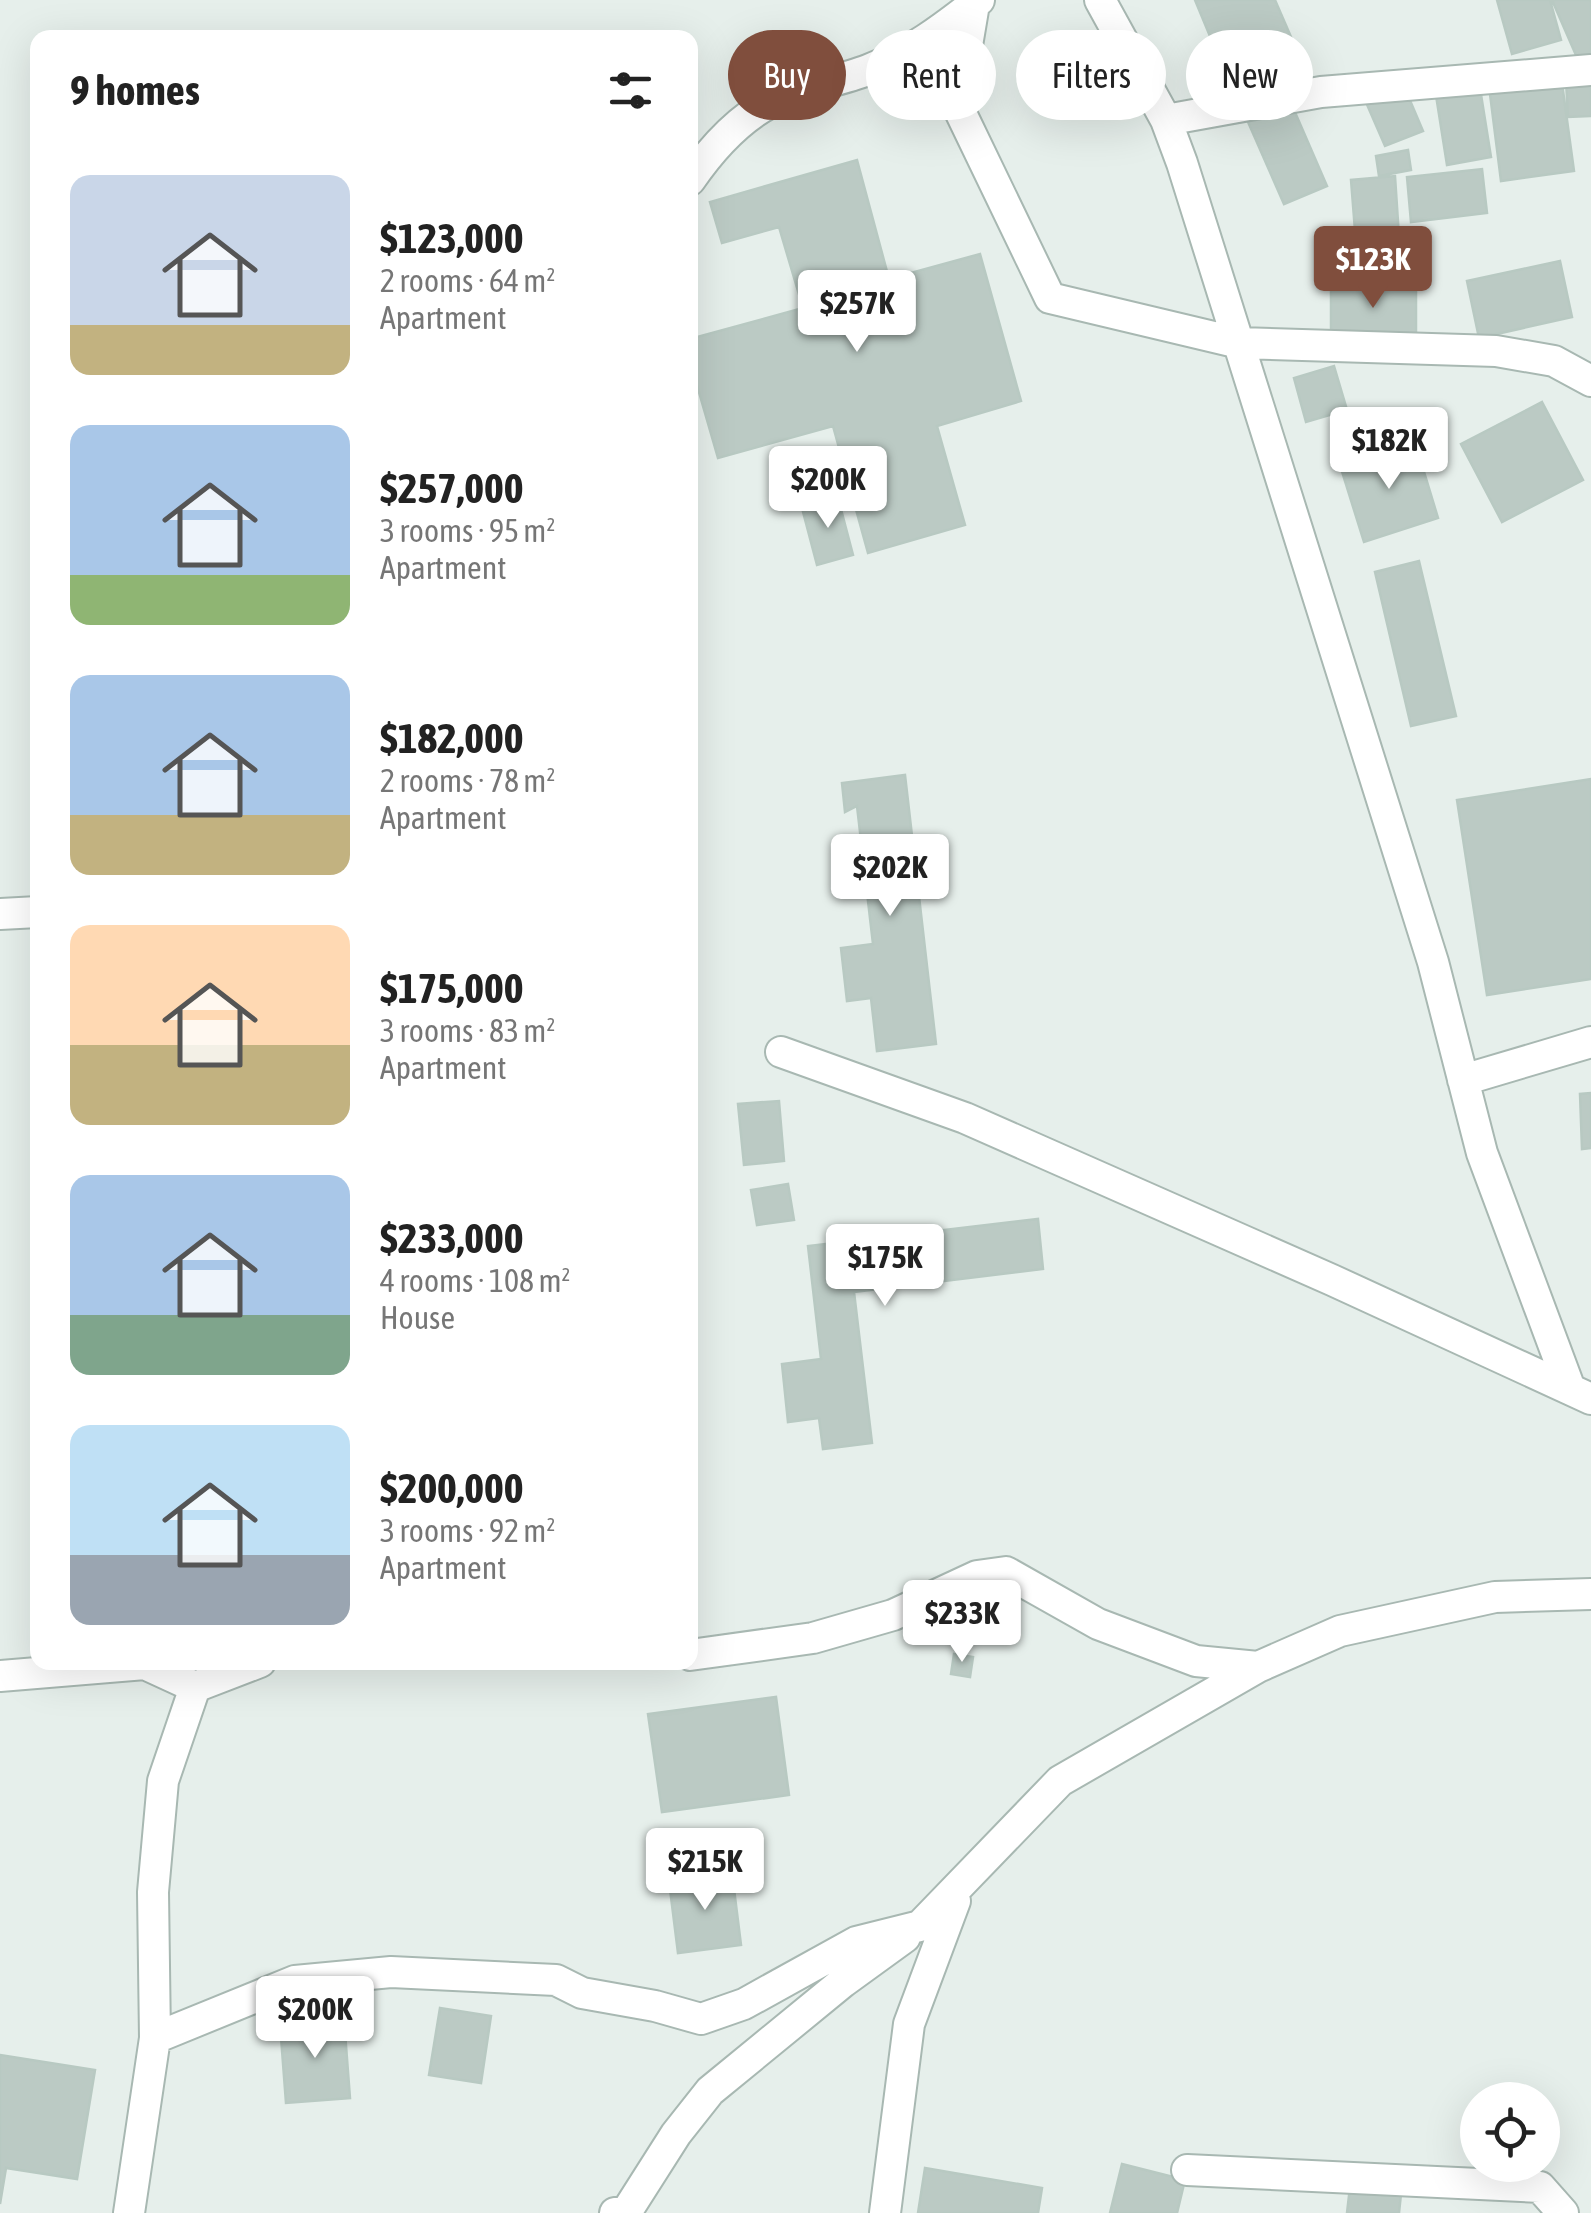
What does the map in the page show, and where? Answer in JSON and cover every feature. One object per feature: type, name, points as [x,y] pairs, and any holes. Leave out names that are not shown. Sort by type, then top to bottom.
[{"type":"street","points":[[1100,0],[1116,30]]},
{"type":"street","points":[[698,169],[746,116],[789,94],[870,69],[929,39],[976,2]]},
{"type":"street","points":[[976,2],[957,105],[1050,298],[1240,343],[1496,351],[1554,361],[1591,381]]},
{"type":"street","points":[[1581,1394],[1482,1153],[1433,962],[1240,343],[1166,120],[1321,92],[1591,70]]},
{"type":"street","points":[[0,914],[30,912]]},
{"type":"street","points":[[1463,1080],[1591,1042]]},
{"type":"street","points":[[782,1052],[965,1118],[1581,1394]]},
{"type":"street","points":[[698,1654],[813,1638],[893,1616],[977,1576],[1006,1572],[1098,1624],[1130,1637],[1196,1661],[1258,1668]]},
{"type":"street","points":[[615,2213],[628,2211],[676,2134],[710,2092],[843,1982],[920,1926],[1060,1781],[1258,1668],[1340,1631],[1494,1597],[1591,1594]]},
{"type":"street","points":[[0,1676],[72,1670]]},
{"type":"street","points":[[158,1670],[194,1687],[239,1670]]},
{"type":"street","points":[[129,2213],[155,2038],[154,1892],[164,1781],[194,1687]]},
{"type":"street","points":[[885,2213],[909,2024],[963,1882]]},
{"type":"street","points":[[155,2038],[295,1981],[391,1972],[556,1980],[582,1994],[655,2006],[701,2019],[744,2004],[856,1942],[920,1926]]},
{"type":"street","points":[[1187,2170],[1540,2187],[1563,2213]]},
{"type":"building","points":[[1195,0],[1275,0],[1288,30],[1207,30]]},
{"type":"building","points":[[1497,0],[1550,0],[1561,40],[1512,54]]},
{"type":"building","points":[[1552,0],[1591,0],[1591,56],[1579,62]]},
{"type":"building","points":[[1561,76],[1574,171],[1501,181],[1489,86]]},
{"type":"building","points":[[1591,80],[1591,116],[1568,117],[1566,81]]},
{"type":"building","points":[[1479,82],[1491,157],[1447,165],[1435,89]]},
{"type":"building","points":[[1403,84],[1423,131],[1385,146],[1365,100]]},
{"type":"building","points":[[1298,120],[1327,186],[1284,204],[1248,122]]},
{"type":"building","points":[[1408,150],[1411,170],[1379,176],[1376,156]]},
{"type":"building","points":[[857,160],[889,279],[980,254],[1021,401],[937,426],[965,525],[868,553],[833,426],[718,458],[698,389],[698,337],[803,308],[779,227],[722,243],[710,202]]},
{"type":"building","points":[[1482,169],[1487,213],[1411,222],[1407,177]]},
{"type":"building","points":[[1395,176],[1400,252],[1357,256],[1351,180]]},
{"type":"building","points":[[1560,261],[1572,317],[1479,338],[1467,281]]},
{"type":"building","points":[[1331,286],[1416,286],[1416,335],[1331,335]]},
{"type":"building","points":[[1334,366],[1347,410],[1306,422],[1294,378]]},
{"type":"building","points":[[1542,402],[1583,480],[1502,522],[1461,444]]},
{"type":"building","points":[[1415,442],[1438,518],[1364,542],[1340,465]]},
{"type":"building","points":[[838,498],[853,555],[817,565],[802,508]]},
{"type":"building","points":[[1419,561],[1456,716],[1411,726],[1375,572]]},
{"type":"building","points":[[905,775],[936,1044],[877,1051],[871,998],[847,1001],[841,948],[873,944],[857,806],[845,812],[842,783]]},
{"type":"building","points":[[1591,779],[1591,979],[1487,995],[1457,800]]},
{"type":"building","points":[[1591,1093],[1591,1148],[1582,1149],[1580,1094]]},
{"type":"building","points":[[779,1101],[784,1161],[744,1165],[738,1104]]},
{"type":"building","points":[[788,1184],[794,1220],[757,1225],[751,1190]]},
{"type":"building","points":[[1038,1219],[1043,1269],[854,1292],[872,1443],[823,1449],[819,1418],[788,1422],[782,1364],[821,1359],[808,1246]]},
{"type":"building","points":[[954,1654],[973,1657],[970,1677],[951,1674]]},
{"type":"building","points":[[776,1697],[789,1795],[662,1812],[648,1714]]},
{"type":"building","points":[[732,1873],[741,1945],[678,1953],[669,1881]]},
{"type":"building","points":[[440,2008],[491,2016],[481,2083],[429,2075]]},
{"type":"building","points":[[344,2019],[350,2098],[286,2103],[280,2024]]},
{"type":"building","points":[[0,2055],[95,2070],[77,2179],[6,2168],[0,2204]]},
{"type":"building","points":[[1122,2164],[1185,2180],[1177,2213],[1110,2213]]},
{"type":"building","points":[[925,2168],[1042,2188],[1038,2213],[918,2213]]},
{"type":"building","points":[[1350,2187],[1401,2194],[1399,2213],[1347,2213]]}]
